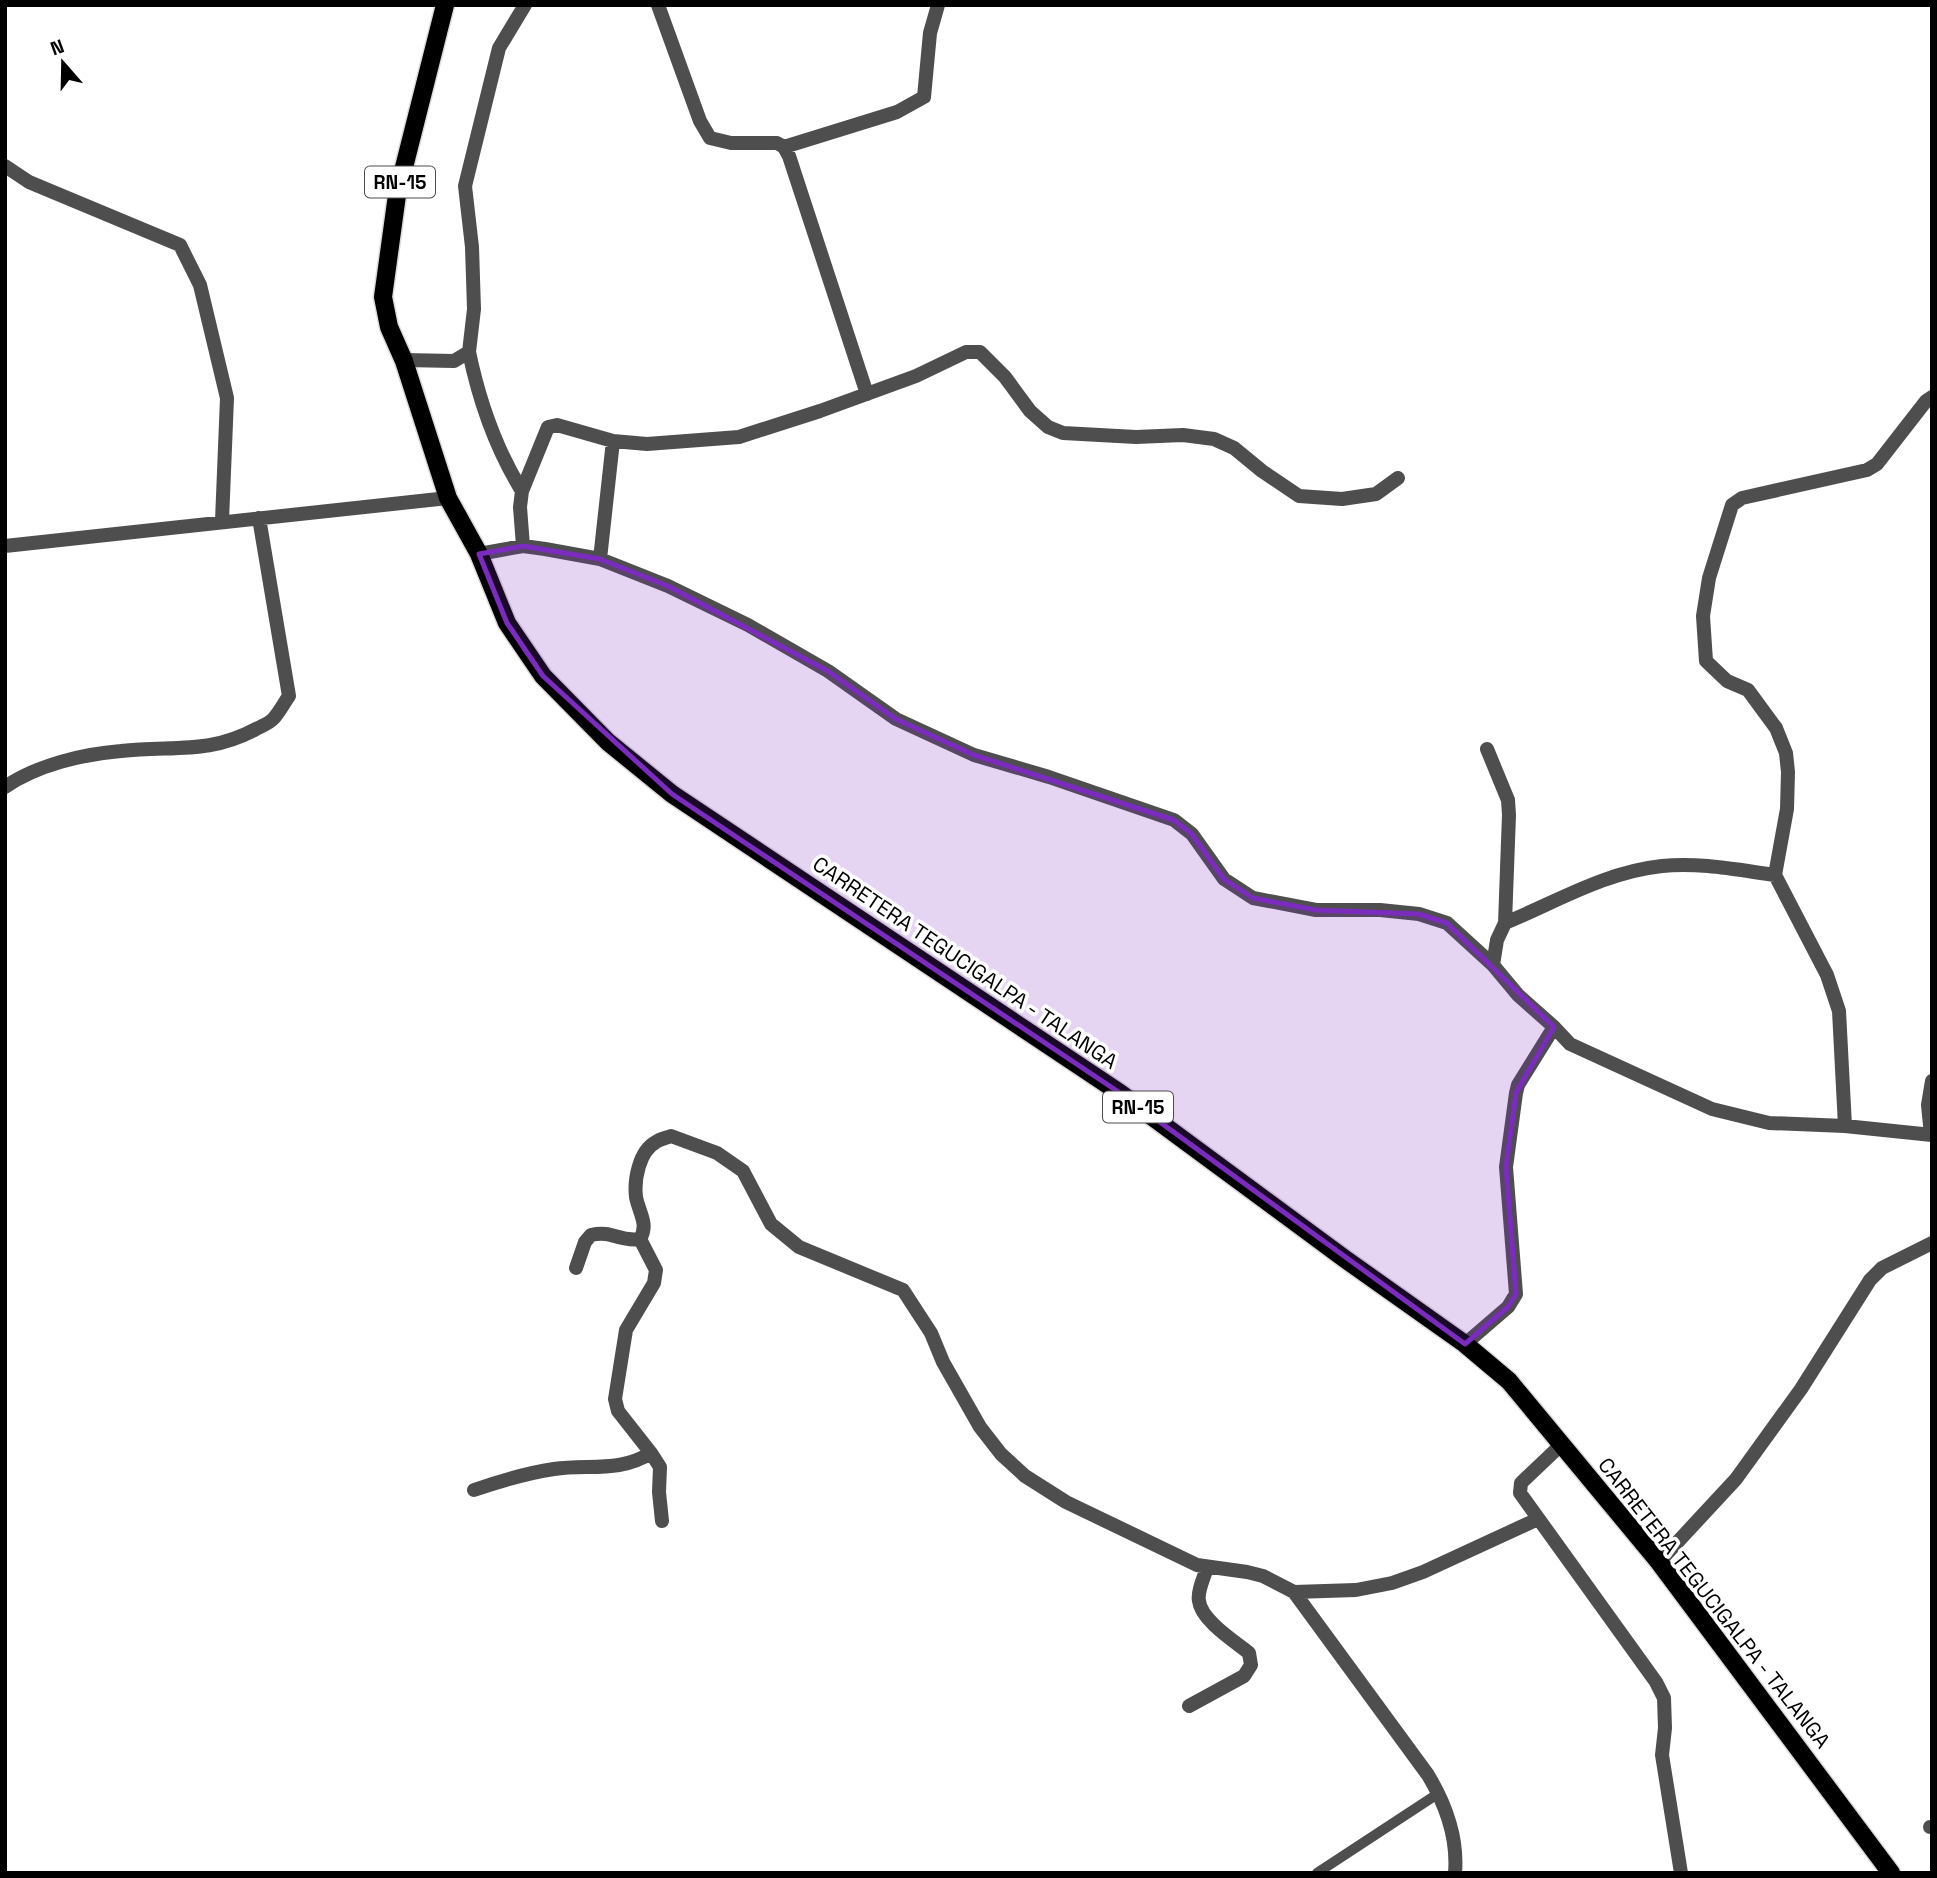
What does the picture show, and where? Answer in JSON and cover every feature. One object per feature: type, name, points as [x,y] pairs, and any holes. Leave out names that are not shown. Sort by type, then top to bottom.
[{"type":"main road","name":"CARRETERA TEGUCIGALPA - TALANGA","points":[[445,5],[397,195],[383,297],[389,327],[404,359],[448,498],[479,554],[507,623],[543,676],[608,741],[672,794],[1120,1093],[1345,1259],[1465,1343],[1509,1381],[1659,1562],[1891,1873]]},
{"type":"street","points":[[522,491],[508,469],[489,422],[470,352],[474,309],[472,247],[465,186],[499,48],[525,5]]},
{"type":"street","points":[[658,5],[700,121],[710,138],[731,143],[777,143],[784,147],[789,156],[867,394]]},
{"type":"street","points":[[784,147],[897,112],[924,97],[930,33],[938,5]]},
{"type":"street","points":[[5,166],[29,182],[180,246],[200,285],[227,398],[222,522]]},
{"type":"street","points":[[404,359],[454,361],[470,352]]},
{"type":"street","points":[[523,546],[520,507],[522,491],[548,426],[557,425],[613,441],[647,444],[739,437],[916,376],[966,352],[980,352],[1005,377],[1030,411],[1048,427],[1063,433],[1136,437],[1182,435],[1214,439],[1234,448],[1299,496],[1342,499],[1376,494],[1398,478]]},
{"type":"street","points":[[1844,1126],[1839,1011],[1827,975],[1775,874],[1787,809],[1786,753],[1776,728],[1748,690],[1727,681],[1706,661],[1703,616],[1709,578],[1732,505],[1742,498],[1867,470],[1877,464],[1932,397]]},
{"type":"street","points":[[600,559],[613,441]]},
{"type":"street","points":[[5,546],[448,498]]},
{"type":"street","points":[[5,787],[37,769],[106,753],[215,746],[246,735],[273,720],[289,696],[259,518]]},
{"type":"street","points":[[479,554],[523,546],[600,559],[668,586],[748,625],[828,671],[896,719],[974,755],[1049,777],[1174,820],[1192,834],[1224,879],[1253,898],[1316,911],[1380,910],[1419,914],[1447,923],[1493,965],[1518,995],[1570,1044],[1712,1109],[1769,1123],[1844,1126],[1931,1135],[1928,1105],[1932,1081]]},
{"type":"street","points":[[1487,749],[1508,800],[1510,839],[1505,878],[1504,923],[1497,940],[1493,965]]},
{"type":"street","points":[[1504,923],[1619,874],[1661,866],[1693,866],[1775,874]]},
{"type":"street","points":[[1465,1343],[1508,1307],[1516,1294],[1506,1167],[1516,1093],[1518,1085],[1554,1027]]},
{"type":"street","points":[[640,1239],[645,1223],[636,1195],[637,1175],[644,1153],[654,1142],[671,1136],[717,1153],[743,1171],[771,1224],[799,1247],[903,1290],[931,1333],[943,1362],[980,1427],[1001,1454],[1025,1476],[1066,1502],[1197,1566],[1219,1567],[1263,1576],[1294,1592],[1429,1775],[1454,1838],[1455,1873]]},
{"type":"street","points":[[576,1268],[585,1242],[591,1235],[604,1232],[630,1240],[640,1239]]},
{"type":"street","points":[[640,1239],[656,1269],[654,1283],[626,1330],[615,1399],[618,1412],[660,1466],[662,1521]]},
{"type":"street","points":[[1659,1562],[1736,1479],[1801,1389],[1870,1280],[1882,1268],[1932,1242]]},
{"type":"street","points":[[1562,1444],[1521,1483],[1520,1493],[1656,1682],[1664,1698],[1662,1755],[1681,1873]]},
{"type":"street","points":[[474,1490],[507,1478],[557,1468],[599,1468],[636,1462],[651,1453]]},
{"type":"street","points":[[1294,1592],[1356,1590],[1392,1583],[1423,1572],[1538,1519]]},
{"type":"street","points":[[1189,1706],[1244,1676],[1251,1665],[1249,1653],[1204,1614],[1198,1600],[1207,1568]]},
{"type":"lane","points":[[1317,1873],[1438,1793]]},
{"type":"highlighted area","points":[[523,546],[545,549],[600,559],[668,586],[828,671],[896,719],[974,755],[1174,820],[1192,834],[1224,879],[1253,898],[1316,910],[1419,914],[1447,923],[1554,1027],[1516,1093],[1506,1167],[1516,1294],[1508,1307],[1465,1344],[1120,1093],[672,794],[543,676],[507,623],[479,554]]}]
